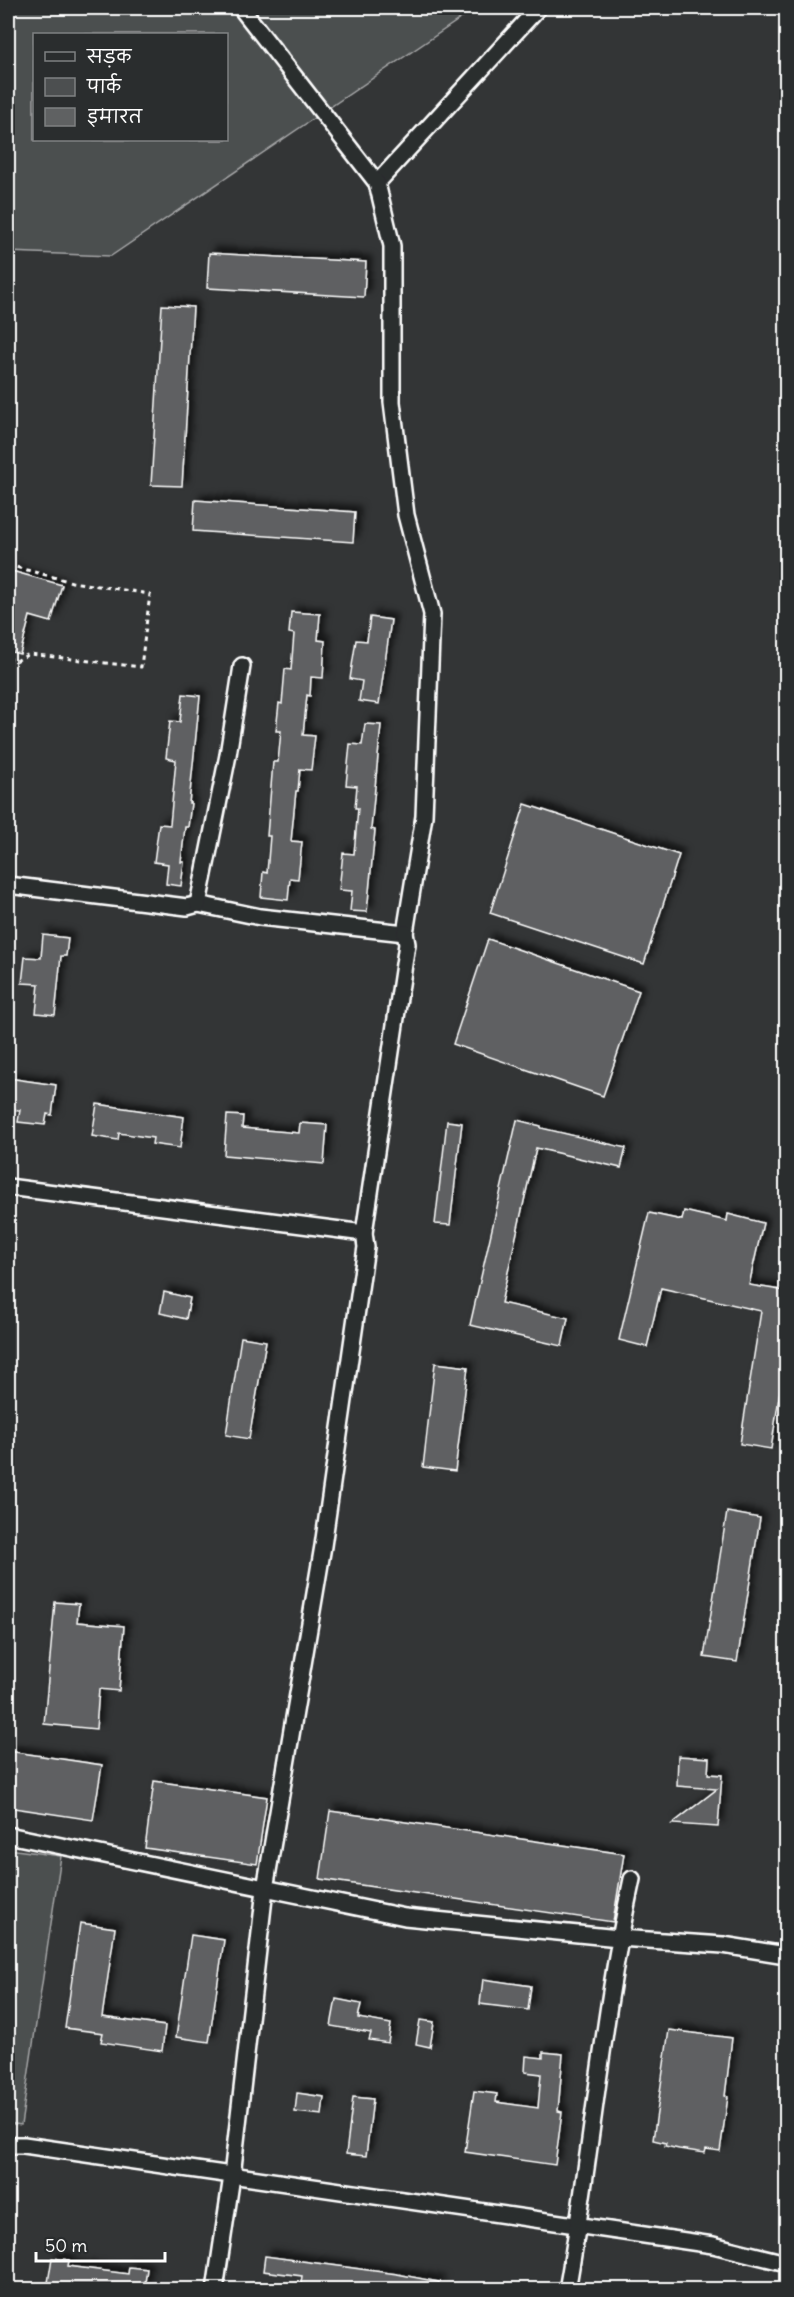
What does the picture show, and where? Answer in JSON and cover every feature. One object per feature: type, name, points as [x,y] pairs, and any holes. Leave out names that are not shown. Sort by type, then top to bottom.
[{"type":"street","points":[[215,2289],[232,2176],[265,1889],[324,1534],[366,1248],[364,1233],[407,944],[405,933],[424,816],[432,614],[406,515],[393,413],[392,246],[377,183],[241,8]]},
{"type":"street","points":[[377,183],[538,8]]},
{"type":"street","points":[[198,904],[228,755],[242,666]]},
{"type":"street","points":[[8,885],[187,907],[198,904],[260,917],[405,933]]},
{"type":"street","points":[[8,1187],[364,1233]]},
{"type":"street","points":[[8,1835],[405,1917],[619,1938],[723,1945],[786,1955]]},
{"type":"street","points":[[567,2289],[619,1938],[632,1880]]},
{"type":"street","points":[[8,2145],[24,2145],[713,2245],[786,2263]]},
{"type":"path","points":[[8,565],[72,582],[150,594],[141,667],[29,654],[16,661],[8,658]]},
{"type":"green space","points":[[8,8],[476,8],[111,256],[8,252]]},
{"type":"green space","points":[[8,1849],[61,1856],[21,2125],[8,2123]]},
{"type":"building","points":[[209,253],[366,262],[364,297],[207,288]]},
{"type":"building","points":[[162,305],[193,307],[182,486],[151,485]]},
{"type":"building","points":[[195,500],[355,512],[353,542],[193,531]]},
{"type":"building","points":[[8,570],[62,585],[51,622],[30,616],[20,654],[8,651]]},
{"type":"building","points":[[291,612],[320,614],[318,640],[325,641],[323,678],[311,677],[310,696],[307,695],[303,735],[315,736],[311,770],[300,769],[298,791],[296,791],[291,841],[302,842],[298,879],[290,878],[288,900],[261,897],[263,872],[267,873],[270,836],[267,836],[273,762],[278,762],[281,731],[276,731],[279,703],[282,704],[285,669],[291,670],[294,634],[289,633]]},
{"type":"building","points":[[370,617],[391,620],[379,704],[359,701],[362,681],[350,679],[356,640],[367,641]]},
{"type":"building","points":[[183,694],[200,696],[189,803],[191,803],[188,827],[185,827],[181,862],[184,862],[181,886],[166,884],[168,864],[154,862],[159,824],[170,825],[176,760],[166,758],[170,721],[180,722]]},
{"type":"building","points":[[365,724],[381,725],[371,829],[375,830],[367,912],[350,911],[352,891],[339,890],[343,853],[354,854],[358,808],[355,808],[357,786],[346,785],[350,744],[362,745]]},
{"type":"building","points":[[525,804],[679,855],[644,964],[490,913]]},
{"type":"building","points":[[43,935],[68,938],[66,956],[61,956],[55,1015],[36,1013],[39,984],[22,983],[25,957],[41,958]]},
{"type":"building","points":[[488,939],[639,991],[603,1096],[453,1044]]},
{"type":"building","points":[[8,1078],[56,1085],[52,1115],[47,1114],[45,1125],[18,1122],[20,1110],[8,1109]]},
{"type":"building","points":[[97,1104],[184,1117],[180,1148],[152,1144],[153,1138],[119,1133],[118,1140],[92,1136]]},
{"type":"building","points":[[227,1115],[243,1116],[242,1128],[299,1133],[300,1123],[327,1125],[324,1164],[224,1155]]},
{"type":"building","points":[[517,1120],[626,1148],[621,1168],[536,1148],[501,1303],[568,1318],[562,1346],[470,1325]]},
{"type":"building","points":[[447,1121],[462,1123],[450,1225],[435,1224]]},
{"type":"building","points":[[684,1211],[727,1221],[728,1214],[763,1223],[749,1285],[786,1291],[786,1352],[771,1449],[740,1444],[761,1311],[661,1288],[647,1347],[619,1340],[649,1213],[682,1220]]},
{"type":"building","points":[[164,1292],[190,1298],[186,1319],[160,1313]]},
{"type":"building","points":[[241,1337],[266,1341],[249,1439],[226,1435]]},
{"type":"building","points":[[435,1363],[468,1367],[455,1471],[423,1467]]},
{"type":"building","points":[[727,1512],[760,1518],[737,1662],[704,1657]]},
{"type":"building","points":[[55,1602],[79,1604],[77,1622],[124,1626],[119,1691],[99,1689],[96,1729],[44,1724]]},
{"type":"building","points":[[8,1751],[102,1765],[93,1820],[8,1807]]},
{"type":"building","points":[[678,1756],[709,1758],[708,1774],[722,1775],[718,1827],[672,1824],[717,1789],[677,1786]]},
{"type":"building","points":[[154,1781],[267,1797],[257,1864],[145,1848]]},
{"type":"building","points":[[330,1811],[624,1854],[613,1922],[320,1879]]},
{"type":"building","points":[[80,1923],[115,1928],[102,2017],[165,2026],[162,2051],[101,2042],[103,2033],[65,2028]]},
{"type":"building","points":[[191,1935],[224,1940],[209,2042],[176,2037]]},
{"type":"building","points":[[483,1979],[531,1986],[528,2010],[480,2004]]},
{"type":"building","points":[[336,1999],[361,2004],[358,2018],[391,2024],[388,2043],[369,2040],[371,2033],[331,2026]]},
{"type":"building","points":[[420,2020],[434,2022],[430,2047],[416,2044]]},
{"type":"building","points":[[669,2030],[732,2038],[725,2096],[728,2097],[720,2151],[706,2149],[705,2153],[679,2149],[653,2140]]},
{"type":"building","points":[[543,2052],[563,2054],[558,2111],[562,2112],[555,2165],[465,2152],[474,2091],[497,2094],[496,2102],[538,2108],[541,2074],[525,2072],[526,2056],[543,2058]]},
{"type":"building","points":[[297,2093],[324,2097],[322,2115],[295,2112]]},
{"type":"building","points":[[353,2097],[373,2099],[366,2156],[346,2154]]},
{"type":"building","points":[[265,2256],[439,2282],[438,2289],[346,2289],[301,2284],[302,2276],[263,2271]]},
{"type":"building","points":[[52,2258],[69,2260],[68,2266],[128,2274],[129,2267],[147,2269],[144,2289],[47,2289]]}]
